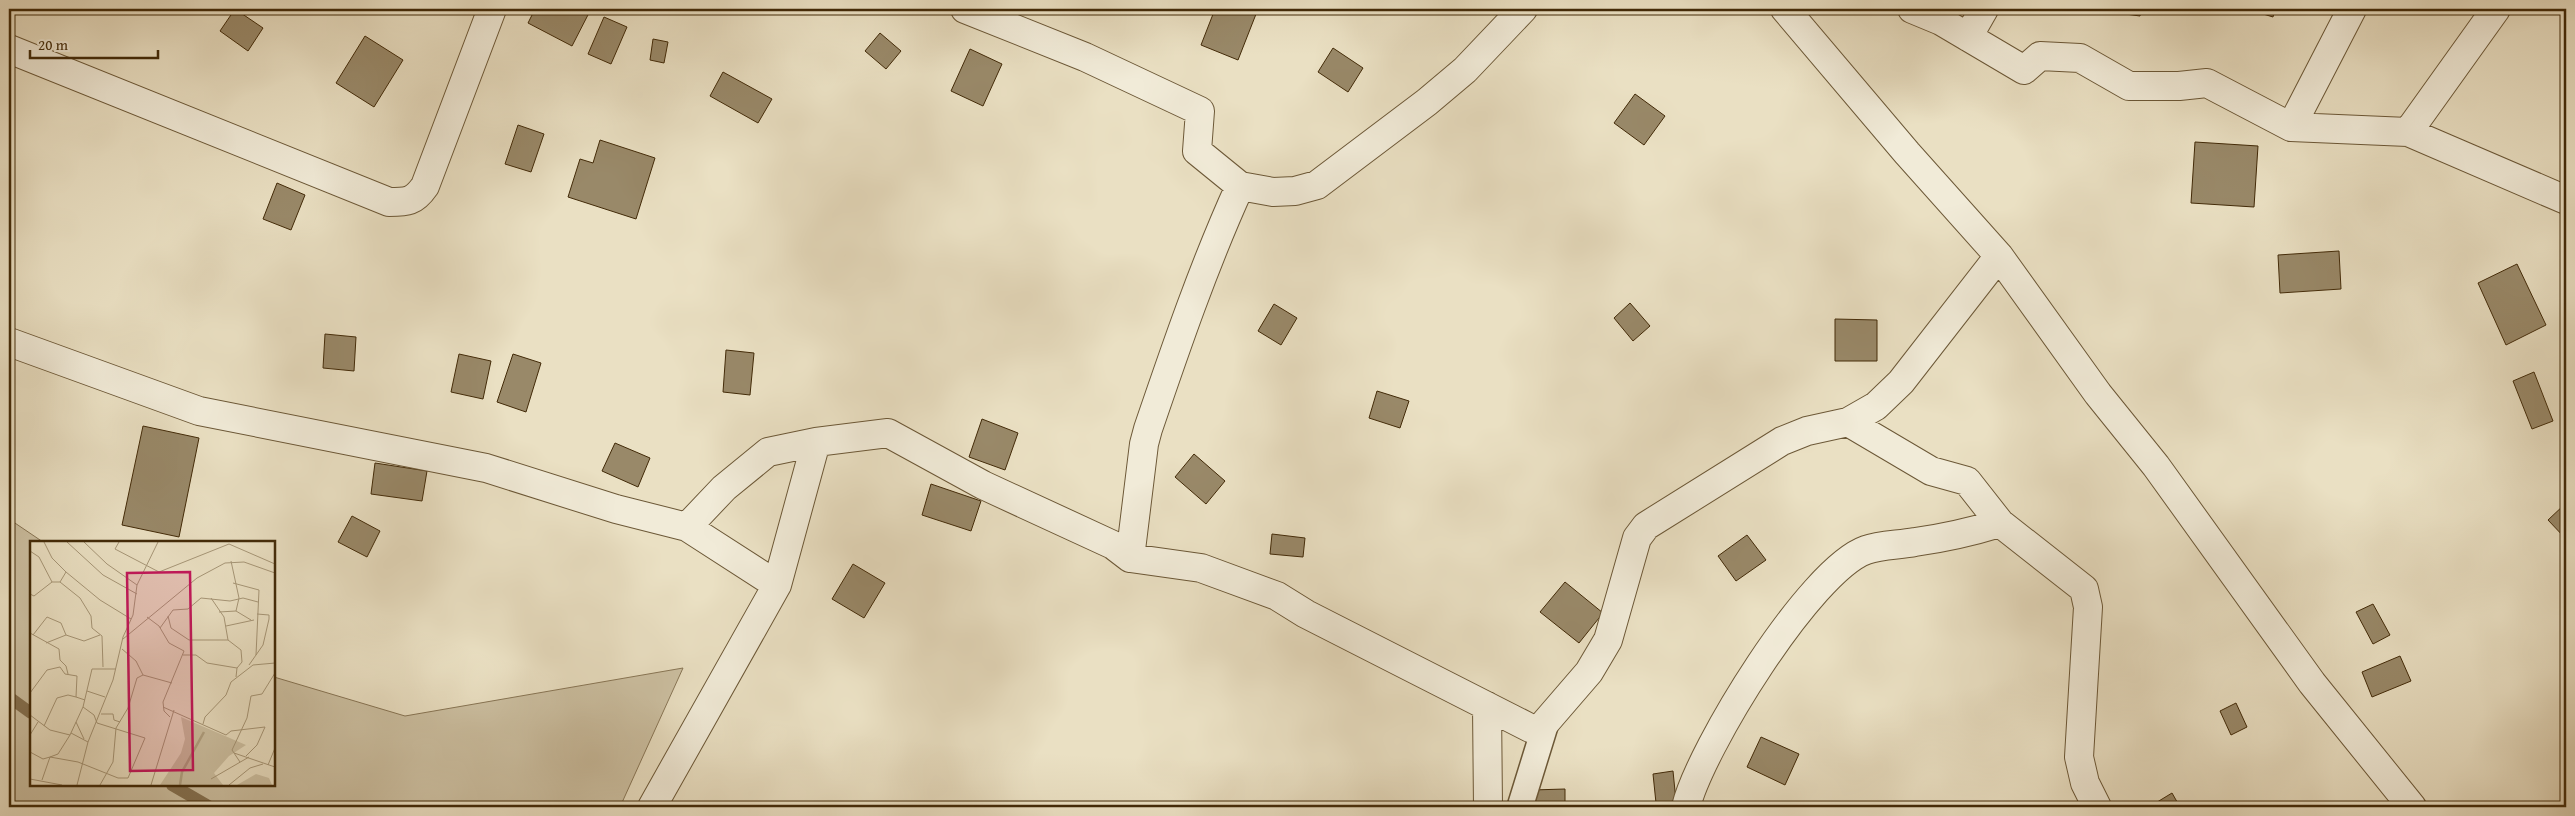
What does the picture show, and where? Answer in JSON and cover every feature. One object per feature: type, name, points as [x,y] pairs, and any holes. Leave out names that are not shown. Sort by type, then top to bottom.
[{"type":"street","points":[[9,49],[389,202],[405,202],[418,196],[425,186],[492,9]]},
{"type":"street","points":[[965,9],[1085,57],[1200,111],[1197,151],[1240,186],[1273,192],[1317,185],[1427,102],[1464,70],[1523,9]]},
{"type":"street","points":[[1785,9],[1907,153],[1999,256],[2098,394],[2156,466],[2312,683],[2412,807]]},
{"type":"street","points":[[1912,9],[1968,37],[2024,70],[2040,56],[2080,58],[2128,86],[2179,86],[2207,83],[2291,126],[2408,132],[2566,200]]},
{"type":"street","points":[[1968,37],[1984,9]]},
{"type":"street","points":[[2291,126],[2352,9]]},
{"type":"street","points":[[2408,132],[2496,9]]},
{"type":"street","points":[[1130,558],[1144,444],[1148,429],[1179,336],[1218,233],[1240,186]]},
{"type":"street","points":[[686,527],[724,488],[768,452],[816,442],[888,433],[984,485],[1113,546],[1130,558],[1201,568],[1277,596],[1306,614],[1530,728],[1539,730],[1545,726],[1589,672],[1608,640],[1637,538],[1646,526],[1782,441],[1807,431],[1848,422],[1876,406],[1900,382],[1999,256]]},
{"type":"street","points":[[9,342],[199,411],[486,468],[616,508],[686,527],[777,585]]},
{"type":"street","points":[[1848,422],[1931,471],[1967,481],[2000,524],[2084,589],[2088,607],[2079,757],[2085,782],[2097,807]]},
{"type":"street","points":[[652,807],[777,585],[816,442]]},
{"type":"street","points":[[1686,807],[1695,778],[1744,687],[1819,586],[1848,560],[1866,550],[1960,536],[2000,524]]},
{"type":"street","points":[[1487,706],[1488,807]]},
{"type":"lane","points":[[1520,807],[1545,726]]},
{"type":"shaded area","points":[[9,519],[42,541],[30,541],[30,786],[275,786],[275,677],[405,716],[683,668],[620,807],[9,807]]},
{"type":"building","points":[[235,9],[263,28],[248,51],[220,31]]},
{"type":"building","points":[[535,9],[591,9],[572,46],[528,23]]},
{"type":"building","points":[[1215,9],[1258,9],[1238,60],[1201,45]]},
{"type":"building","points":[[2111,9],[2141,9],[2140,16],[2111,12]]},
{"type":"building","points":[[2247,9],[2275,9],[2273,17]]},
{"type":"building","points":[[604,17],[627,27],[611,64],[588,54]]},
{"type":"building","points":[[880,33],[901,51],[886,69],[865,51]]},
{"type":"building","points":[[365,36],[403,60],[374,107],[336,83]]},
{"type":"building","points":[[653,39],[668,42],[664,63],[650,60]]},
{"type":"building","points":[[1333,48],[1363,68],[1348,92],[1318,72]]},
{"type":"building","points":[[970,49],[1002,64],[983,106],[951,91]]},
{"type":"building","points":[[723,72],[772,99],[758,123],[710,96]]},
{"type":"building","points":[[1635,94],[1665,116],[1644,145],[1614,123]]},
{"type":"building","points":[[518,125],[544,134],[531,172],[505,164]]},
{"type":"building","points":[[600,140],[655,158],[636,219],[568,197],[580,159],[593,163]]},
{"type":"building","points":[[2195,142],[2258,146],[2254,207],[2191,203]]},
{"type":"building","points":[[277,183],[305,195],[291,230],[263,219]]},
{"type":"building","points":[[2339,251],[2341,289],[2280,293],[2278,255]]},
{"type":"building","points":[[2517,264],[2546,325],[2506,345],[2478,283]]},
{"type":"building","points":[[1630,303],[1650,326],[1633,341],[1614,318]]},
{"type":"building","points":[[1274,304],[1297,318],[1281,345],[1258,331]]},
{"type":"building","points":[[1835,319],[1877,320],[1877,361],[1835,361]]},
{"type":"building","points":[[325,334],[356,337],[354,371],[323,368]]},
{"type":"building","points":[[726,350],[754,353],[750,395],[723,392]]},
{"type":"building","points":[[459,354],[491,361],[483,399],[451,392]]},
{"type":"building","points":[[513,354],[541,363],[526,412],[497,402]]},
{"type":"building","points":[[2534,372],[2553,421],[2532,429],[2513,381]]},
{"type":"building","points":[[1377,391],[1409,401],[1400,428],[1369,418]]},
{"type":"building","points":[[982,419],[1018,433],[1005,470],[969,457]]},
{"type":"building","points":[[143,426],[199,438],[179,537],[122,525]]},
{"type":"building","points":[[615,443],[650,458],[638,487],[602,471]]},
{"type":"building","points":[[1194,454],[1225,481],[1206,504],[1175,477]]},
{"type":"building","points":[[375,463],[427,471],[422,501],[371,494]]},
{"type":"building","points":[[931,484],[981,501],[971,531],[922,515]]},
{"type":"building","points":[[2565,504],[2566,506],[2566,539],[2548,520]]},
{"type":"building","points":[[352,516],[380,531],[367,557],[338,542]]},
{"type":"building","points":[[1272,534],[1305,538],[1303,557],[1270,554]]},
{"type":"building","points":[[1747,535],[1766,560],[1736,581],[1718,556]]},
{"type":"building","points":[[853,564],[885,583],[864,618],[832,599]]},
{"type":"building","points":[[1565,582],[1603,613],[1579,643],[1540,612]]},
{"type":"building","points":[[2373,604],[2390,635],[2373,644],[2356,612]]},
{"type":"building","points":[[2400,656],[2411,681],[2372,697],[2362,672]]},
{"type":"building","points":[[2236,703],[2247,727],[2231,735],[2220,711]]},
{"type":"building","points":[[1761,737],[1799,754],[1785,785],[1747,767]]},
{"type":"building","points":[[1673,771],[1676,801],[1656,803],[1653,774]]},
{"type":"building","points":[[1565,789],[1565,807],[1532,807],[1532,790]]},
{"type":"building","points":[[2172,793],[2180,807],[2149,807]]},
{"type":"waterway","points":[[9,697],[30,712]]},
{"type":"waterway","points":[[174,786],[210,807]]}]
